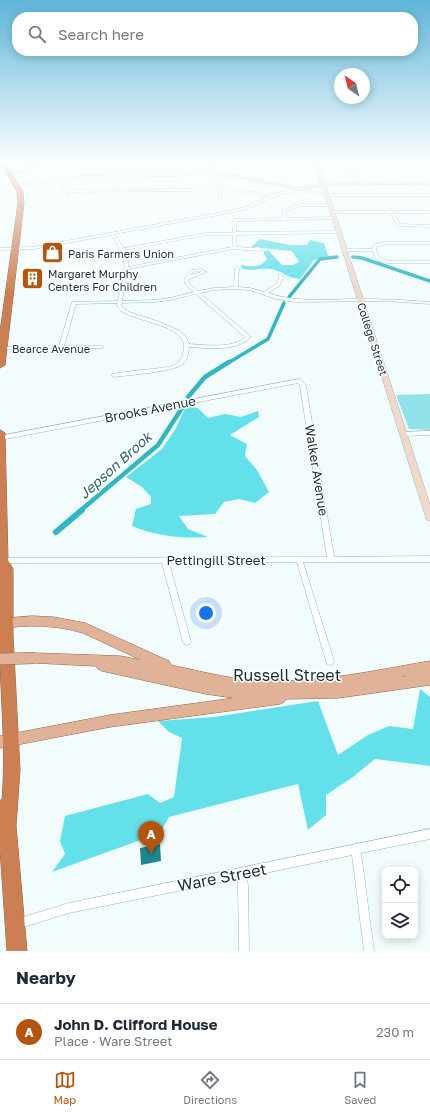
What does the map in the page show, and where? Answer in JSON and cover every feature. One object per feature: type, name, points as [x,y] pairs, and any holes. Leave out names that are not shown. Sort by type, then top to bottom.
[{"type":"highway","points":[[0,365],[20,205]]},
{"type":"highway","points":[[0,433],[1,563],[7,569],[3,583],[5,741],[12,798],[7,826],[17,951]]},
{"type":"highway","points":[[0,808],[7,826]]},
{"type":"main road","points":[[3,623],[16,621],[54,622],[85,628],[158,662],[199,676]]},
{"type":"main road","name":"Russell Street","points":[[0,659],[35,658],[120,661],[254,686],[287,687],[317,685],[430,667]]},
{"type":"main road","name":"Russell Street","points":[[74,659],[206,688],[246,694],[317,694],[358,690],[430,679]]},
{"type":"main road","points":[[5,741],[110,721],[317,694]]},
{"type":"street","points":[[0,248],[33,248],[236,211],[250,205]]},
{"type":"street","points":[[285,218],[284,211],[295,205]]},
{"type":"street","name":"College Street","points":[[330,205],[430,518]]},
{"type":"street","points":[[391,212],[399,225],[430,226]]},
{"type":"street","points":[[233,248],[234,222],[236,220],[391,212],[430,212]]},
{"type":"street","points":[[124,249],[196,235],[234,233],[339,232]]},
{"type":"street","points":[[112,234],[124,249],[127,268],[119,306],[122,310],[170,328],[185,339],[187,344],[185,358],[176,366],[114,375]]},
{"type":"street","points":[[374,250],[375,246],[383,244],[430,243]]},
{"type":"street","points":[[127,268],[233,248],[261,250],[259,248],[255,249]]},
{"type":"street","points":[[345,250],[374,250]]},
{"type":"street","points":[[374,250],[377,258],[386,262],[430,262]]},
{"type":"street","points":[[236,288],[237,268]]},
{"type":"street","points":[[265,293],[278,284],[282,278],[280,275]]},
{"type":"street","points":[[187,278],[186,283],[196,293],[239,328],[248,336],[248,339],[225,346],[204,347],[187,344]]},
{"type":"street","points":[[61,347],[74,303],[163,300],[218,288],[236,288],[250,289],[296,301],[387,300],[429,303],[430,308]]},
{"type":"street","name":"Bearce Avenue","points":[[2,348],[101,347]]},
{"type":"street","name":"Brooks Avenue","points":[[0,438],[290,382],[301,382]]},
{"type":"street","name":"Walker Avenue","points":[[301,382],[303,386],[331,559]]},
{"type":"street","points":[[404,434],[430,433]]},
{"type":"street","points":[[299,559],[330,661]]},
{"type":"street","name":"Pettingill Street","points":[[1,563],[165,560],[430,559]]},
{"type":"street","points":[[165,560],[187,642]]},
{"type":"street","name":"Ware Street","points":[[15,925],[69,908],[241,874],[430,834]]},
{"type":"street","points":[[356,850],[369,951]]},
{"type":"street","points":[[241,874],[244,885],[244,951]]},
{"type":"shaded area","points":[[260,239],[290,245],[307,245],[310,240],[324,243],[328,256],[314,260],[300,279],[292,278],[274,270],[242,269],[241,265],[252,266],[262,264],[267,259],[263,252],[268,250],[282,265],[293,265],[299,262],[292,251],[251,247]]},
{"type":"shaded area","points":[[430,394],[430,430],[409,429],[396,395]]},
{"type":"shaded area","points":[[186,406],[198,408],[208,418],[225,414],[241,417],[258,411],[259,417],[230,435],[247,444],[245,456],[257,470],[269,492],[255,503],[239,499],[224,502],[215,514],[179,516],[188,529],[208,537],[189,538],[169,536],[132,526],[136,509],[151,504],[151,497],[142,487],[126,477],[162,449],[176,428]]},
{"type":"shaded area","points":[[420,689],[430,697],[430,766],[375,759],[353,777],[326,795],[326,815],[308,830],[298,784],[169,817],[160,833],[52,872],[65,854],[60,841],[65,816],[148,794],[160,803],[174,797],[182,738],[169,732],[158,721],[214,717],[318,701],[338,755],[368,735],[389,726],[413,729]]},
{"type":"building","name":"Paris Farmers Union","points":[[59,249],[59,257],[45,258],[45,250]]},
{"type":"building","points":[[160,844],[161,861],[141,865],[140,848]]},
{"type":"waterway","name":"Jepson Brook","points":[[289,297],[320,259],[337,257]]},
{"type":"waterway","name":"Jepson Brook","points":[[353,257],[362,258],[430,281]]},
{"type":"waterway","name":"Jepson Brook","points":[[228,363],[268,339],[284,303]]},
{"type":"waterway","name":"Jepson Brook","points":[[188,397],[205,377],[229,362]]},
{"type":"waterway","name":"Jepson Brook","points":[[80,511],[158,445],[182,408]]},
{"type":"waterway","name":"Jepson Brook","points":[[56,532],[82,510]]},
{"type":"place","name":"Paris Farmers Union","points":[[52,253]]},
{"type":"place","name":"Margaret Murphy Centers For Children","points":[[32,279]]},
{"type":"place","name":"John D. Clifford House","points":[[151,854]]}]
